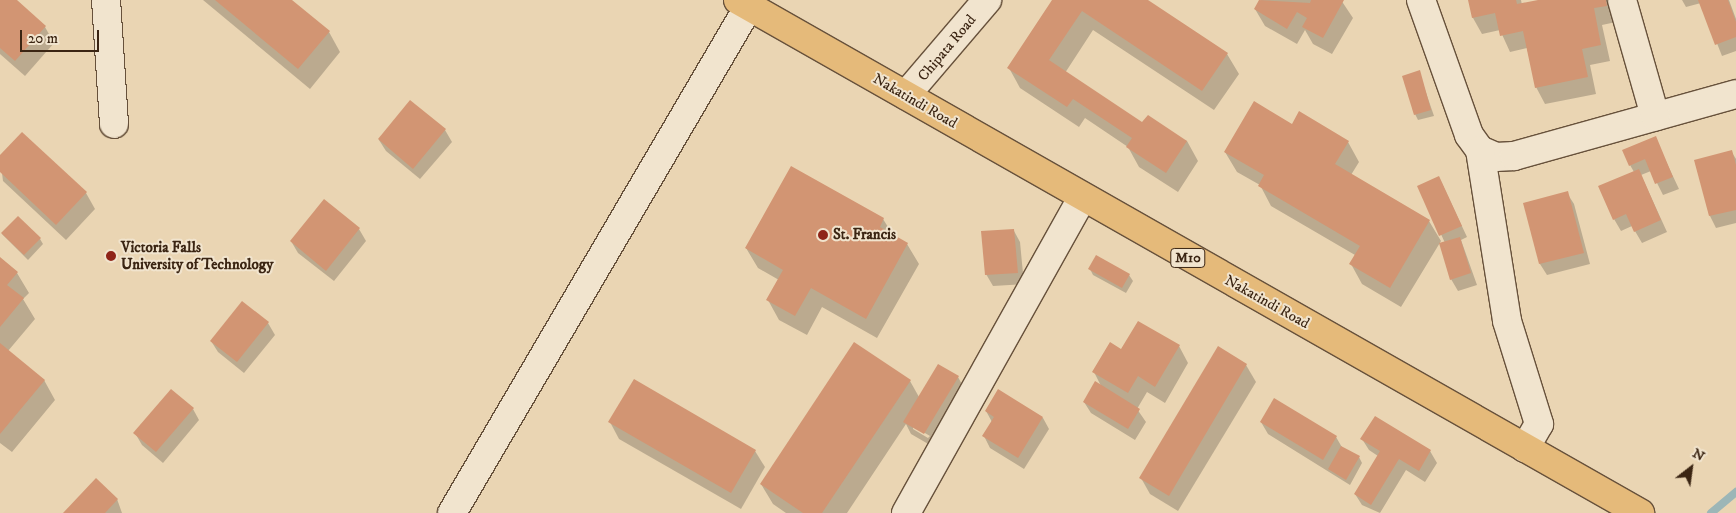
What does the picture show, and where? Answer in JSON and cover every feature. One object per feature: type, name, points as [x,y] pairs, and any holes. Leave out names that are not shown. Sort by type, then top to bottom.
[{"type":"highway","name":"Nakatindi Road","points":[[744,3],[1082,198],[1640,513]]},
{"type":"street","points":[[106,0],[114,124]]},
{"type":"street","name":"Chipata Road","points":[[906,95],[987,0]]},
{"type":"street","points":[[1421,0],[1469,135],[1480,150],[1507,321],[1539,424],[1525,448]]},
{"type":"street","points":[[1622,0],[1654,116]]},
{"type":"street","points":[[452,513],[744,3]]},
{"type":"street","points":[[1480,150],[1496,157],[1514,156],[1736,94]]},
{"type":"street","points":[[906,513],[1082,198]]},
{"type":"building","points":[[0,0],[17,0],[46,26],[15,61],[0,48]]},
{"type":"building","points":[[215,0],[292,0],[330,31],[298,69]]},
{"type":"building","points":[[1052,0],[1148,0],[1228,53],[1202,91],[1082,11],[1049,60],[1142,122],[1148,115],[1187,141],[1166,173],[1126,147],[1132,138],[1073,99],[1067,107],[1007,68]]},
{"type":"building","points":[[1259,0],[1310,3],[1311,0],[1344,0],[1323,38],[1302,27],[1307,18],[1297,12],[1287,29],[1254,9]]},
{"type":"building","points":[[1468,0],[1516,0],[1517,4],[1538,0],[1606,0],[1607,6],[1594,8],[1601,45],[1582,49],[1588,77],[1535,88],[1523,31],[1500,36],[1495,13],[1472,18]]},
{"type":"building","points":[[1698,0],[1728,0],[1736,22],[1736,37],[1715,45]]},
{"type":"building","points":[[1420,70],[1431,110],[1414,115],[1402,76]]},
{"type":"building","points":[[410,100],[446,129],[413,169],[378,139]]},
{"type":"building","points":[[1254,101],[1292,124],[1299,111],[1349,141],[1335,164],[1430,220],[1390,288],[1349,264],[1360,246],[1258,186],[1264,175],[1224,152]]},
{"type":"building","points":[[22,132],[87,192],[56,225],[0,172],[0,155]]},
{"type":"building","points":[[1656,136],[1673,177],[1655,184],[1645,159],[1629,166],[1622,150]]},
{"type":"building","points":[[1732,150],[1736,165],[1736,210],[1709,216],[1694,160]]},
{"type":"building","name":"St. Francis","points":[[791,166],[884,218],[880,227],[908,243],[866,319],[811,288],[795,316],[766,300],[783,270],[745,248]]},
{"type":"building","points":[[1639,169],[1661,220],[1634,232],[1626,214],[1613,220],[1598,186]]},
{"type":"building","points":[[1439,176],[1462,226],[1439,236],[1417,186]]},
{"type":"building","points":[[1568,191],[1584,253],[1539,264],[1523,203]]},
{"type":"building","points":[[324,199],[360,228],[326,271],[290,241]]},
{"type":"building","points":[[18,216],[41,238],[24,255],[1,233]]},
{"type":"building","points":[[1014,229],[1018,273],[985,275],[981,231]]},
{"type":"building","points":[[1460,237],[1471,273],[1450,280],[1439,243]]},
{"type":"building","points":[[1096,255],[1130,274],[1122,288],[1088,269]]},
{"type":"building","points":[[0,257],[18,272],[7,285],[24,298],[0,327]]},
{"type":"building","points":[[242,301],[269,322],[237,362],[210,341]]},
{"type":"building","points":[[1138,321],[1180,345],[1155,387],[1138,376],[1128,393],[1092,372],[1110,342],[1121,349]]},
{"type":"building","points":[[854,342],[911,380],[822,513],[803,513],[760,484]]},
{"type":"building","points":[[0,343],[45,380],[0,434]]},
{"type":"building","points":[[1218,346],[1247,364],[1169,496],[1139,478]]},
{"type":"building","points":[[938,364],[959,376],[924,434],[903,422]]},
{"type":"building","points":[[634,379],[756,450],[731,493],[608,422]]},
{"type":"building","points":[[1095,381],[1140,409],[1128,429],[1083,402]]},
{"type":"building","points":[[171,389],[194,408],[156,452],[133,433]]},
{"type":"building","points":[[998,389],[1043,417],[1018,458],[982,436],[994,417],[985,411]]},
{"type":"building","points":[[1274,398],[1337,436],[1323,460],[1260,422]]},
{"type":"building","points":[[1375,416],[1431,450],[1419,471],[1399,459],[1371,505],[1354,494],[1380,451],[1360,439]]},
{"type":"building","points":[[1341,446],[1360,456],[1346,480],[1328,469]]},
{"type":"building","points":[[96,478],[118,499],[105,513],[63,513]]},
{"type":"waterway","points":[[1711,513],[1736,492]]},
{"type":"place","name":"St. Francis","points":[[823,235]]},
{"type":"place","name":"Victoria Falls University of Technology","points":[[111,256]]}]
